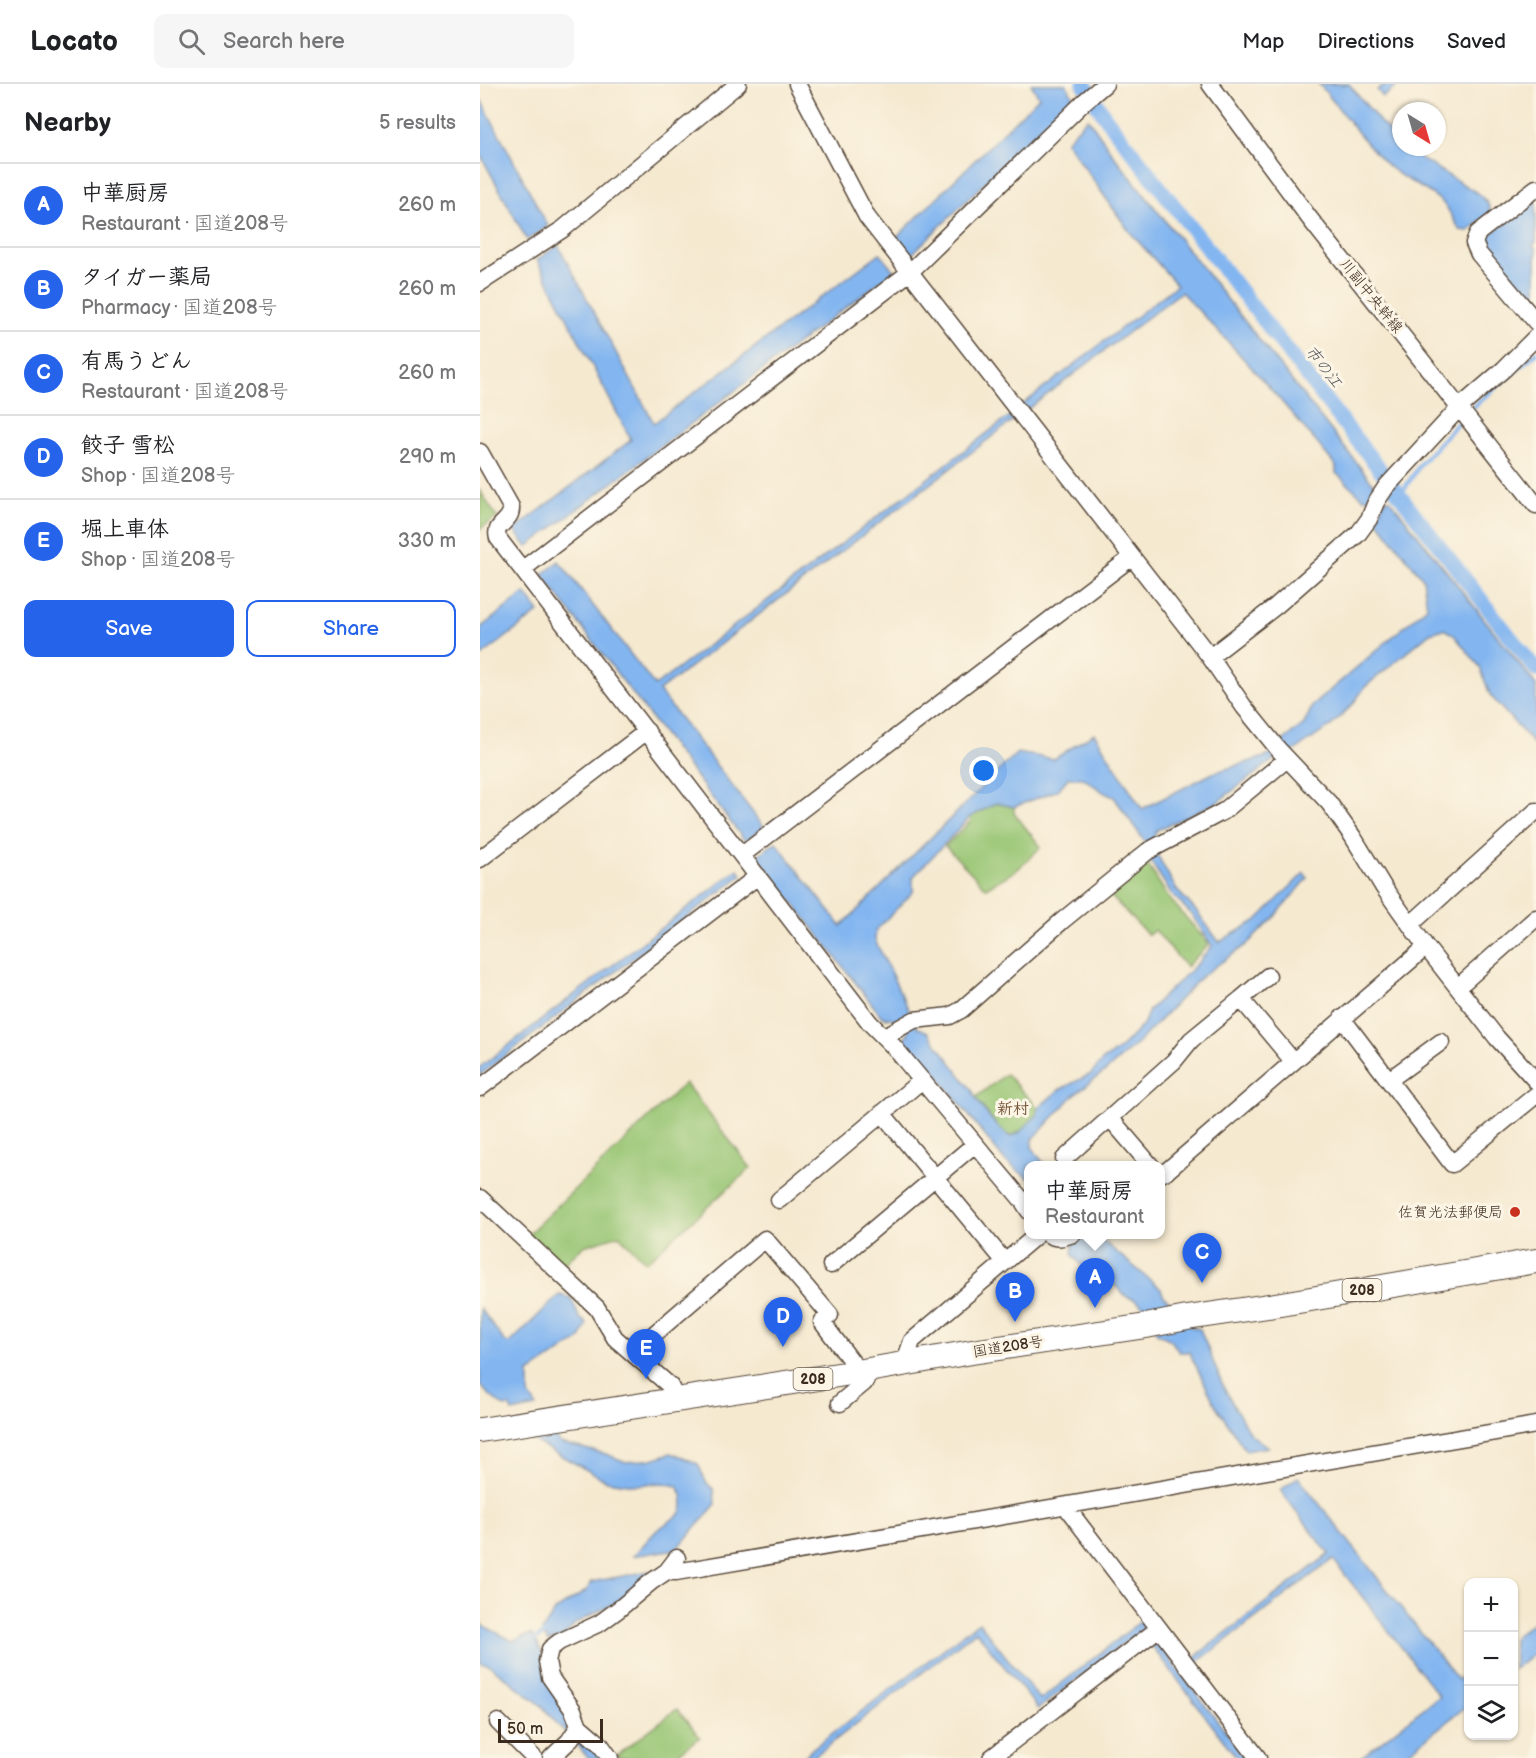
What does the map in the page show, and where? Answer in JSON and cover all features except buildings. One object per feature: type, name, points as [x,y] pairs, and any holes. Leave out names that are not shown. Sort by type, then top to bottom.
[{"type":"highway","name":"国道208号","points":[[480,1430],[1146,1326],[1536,1261]]},
{"type":"street","points":[[480,283],[563,229],[738,84]]},
{"type":"street","points":[[797,84],[867,217],[1210,657],[1244,707],[1283,755],[1329,804],[1353,837],[1383,888],[1426,947],[1497,1038],[1536,1081]]},
{"type":"street","name":"川副中央幹線","points":[[1210,84],[1310,219],[1536,505]]},
{"type":"street","points":[[523,569],[910,272],[1095,92]]},
{"type":"street","points":[[1536,188],[1478,233],[1474,243],[1479,254],[1536,322]]},
{"type":"street","points":[[1210,657],[1276,606],[1358,534],[1385,489],[1460,407],[1504,369],[1536,337]]},
{"type":"street","points":[[480,452],[511,507],[508,519],[497,528],[498,538],[870,1023],[885,1036],[1024,1203]]},
{"type":"street","points":[[742,855],[1132,557]]},
{"type":"street","points":[[480,859],[646,731]]},
{"type":"street","points":[[885,1036],[908,1024],[950,1016],[961,1010],[1069,914],[1151,848],[1224,811],[1283,755]]},
{"type":"street","points":[[1410,925],[1536,811]]},
{"type":"street","points":[[480,1088],[758,876]]},
{"type":"street","points":[[1458,987],[1536,918]]},
{"type":"street","points":[[1165,1172],[1426,947]]},
{"type":"street","points":[[1064,1159],[1174,1062],[1191,1040],[1268,976]]},
{"type":"street","points":[[1241,999],[1293,1061]]},
{"type":"street","points":[[1342,1018],[1452,1164],[1536,1095]]},
{"type":"street","points":[[1389,1080],[1441,1042]]},
{"type":"street","points":[[779,1200],[922,1080]]},
{"type":"street","points":[[882,1113],[1005,1262]]},
{"type":"street","points":[[1110,1118],[1146,1161]]},
{"type":"street","points":[[831,1265],[975,1144]]},
{"type":"street","points":[[480,1198],[597,1308],[615,1338],[670,1386],[677,1400]]},
{"type":"street","points":[[632,1353],[765,1239],[830,1315],[822,1322],[852,1362],[862,1371],[864,1383],[840,1403]]},
{"type":"street","points":[[904,1364],[912,1341],[1032,1239]]},
{"type":"street","points":[[610,1758],[600,1744],[579,1726],[573,1710],[550,1677],[547,1661],[549,1649],[600,1623],[672,1565],[676,1572],[1536,1425]]},
{"type":"street","points":[[1068,1505],[1070,1512],[1258,1758]]},
{"type":"street","points":[[991,1758],[1158,1629]]},
{"type":"street","points":[[498,1722],[534,1758]]},
{"type":"street","points":[[551,1758],[569,1741],[579,1726]]},
{"type":"green space","points":[[480,491],[497,517],[480,529]]},
{"type":"green space","points":[[996,803],[1014,807],[1014,813],[1041,847],[1017,870],[986,888],[945,846],[971,821],[970,817]]},
{"type":"green space","points":[[1144,859],[1168,897],[1209,944],[1186,967],[1155,930],[1148,935],[1105,890]]},
{"type":"green space","points":[[1006,1074],[1038,1108],[1037,1113],[1024,1129],[1011,1137],[1003,1133],[975,1098]]},
{"type":"green space","points":[[685,1083],[751,1168],[646,1262],[619,1235],[584,1246],[561,1267],[525,1237]]},
{"type":"green space","points":[[677,1709],[700,1737],[672,1758],[619,1758],[617,1755]]},
{"type":"water","points":[[1031,84],[1066,84],[1073,96],[910,256],[895,239],[1039,97]]},
{"type":"water","points":[[1319,84],[1349,84],[1392,134],[1392,156],[1416,156],[1476,192],[1487,202],[1491,212],[1469,231],[1460,230],[1442,202],[1394,171],[1361,136]]},
{"type":"water","points":[[1386,84],[1400,84],[1383,97],[1377,90]]},
{"type":"water","points":[[480,98],[548,226],[527,240],[480,154]]},
{"type":"water","points":[[1088,118],[1114,156],[1375,486],[1370,498],[1363,498],[1336,473],[1336,466],[1299,421],[1181,292],[1027,410],[1022,405],[1177,285],[1129,231],[1066,141]]},
{"type":"water","points":[[1536,199],[1536,242],[1533,245],[1536,249],[1536,307],[1484,239]]},
{"type":"water","points":[[558,245],[654,423],[880,253],[894,271],[527,547],[514,530],[631,440],[537,260]]},
{"type":"water","points":[[1011,415],[1015,419],[659,691],[764,827],[745,841],[542,575],[559,561],[655,686]]},
{"type":"water","points":[[1387,499],[1391,501],[1536,685],[1536,747],[1490,695],[1480,667],[1454,635],[1444,629],[1430,633],[1365,687],[1353,704],[1331,726],[1291,753],[1279,744],[1304,724],[1313,705],[1427,607],[1423,579],[1377,520],[1383,503]]},
{"type":"water","points":[[525,593],[539,612],[480,657],[480,628]]},
{"type":"water","points":[[1094,733],[1142,809],[1213,773],[1274,754],[1275,759],[1216,803],[1157,830],[1152,842],[1147,845],[1114,797],[1083,778],[1068,778],[1058,790],[1014,807],[996,803],[970,817],[913,877],[913,892],[876,930],[875,940],[917,1027],[928,1032],[972,1090],[988,1116],[1011,1137],[1019,1133],[1037,1115],[1038,1108],[1059,1090],[1091,1074],[1103,1060],[1120,1049],[1143,1025],[1149,1010],[1198,963],[1212,946],[1192,915],[1171,893],[1149,859],[1157,854],[1176,889],[1198,913],[1219,942],[1256,921],[1304,873],[1308,878],[1271,921],[1246,945],[1202,976],[1138,1043],[1075,1094],[1033,1139],[1032,1147],[1042,1161],[1024,1161],[1024,1175],[1004,1160],[925,1060],[912,1055],[901,1042],[909,1032],[901,1020],[882,1017],[757,856],[776,842],[841,926],[1017,753],[1054,759]]},
{"type":"water","points":[[738,869],[742,875],[480,1075],[480,1067]]},
{"type":"water","points":[[1071,1239],[1101,1239],[1161,1289],[1165,1298],[1179,1309],[1192,1327],[1200,1329],[1223,1386],[1250,1434],[1268,1447],[1246,1451],[1216,1406],[1189,1352],[1179,1352],[1171,1340],[1157,1333],[1147,1310],[1136,1300],[1127,1297],[1105,1276],[1081,1265],[1072,1254]]},
{"type":"water","points":[[559,1295],[571,1298],[579,1317],[587,1324],[580,1339],[529,1373],[529,1395],[537,1407],[512,1412],[509,1406],[504,1407],[480,1384],[480,1308],[505,1342],[510,1343]]},
{"type":"water","points":[[552,1432],[560,1443],[606,1454],[626,1462],[652,1459],[671,1453],[683,1457],[698,1464],[706,1482],[714,1490],[715,1505],[677,1549],[633,1556],[656,1531],[681,1513],[682,1494],[677,1486],[663,1483],[636,1485],[607,1481],[523,1435]]},
{"type":"water","points":[[1298,1477],[1458,1680],[1464,1675],[1464,1708],[1401,1758],[1360,1758],[1439,1696],[1333,1559],[1195,1664],[1192,1659],[1329,1554],[1280,1490]]},
{"type":"water","points":[[649,1571],[642,1582],[619,1601],[576,1623],[564,1636],[548,1642],[542,1631],[556,1610],[586,1591],[592,1582]]},
{"type":"water","points":[[1536,1620],[1536,1652],[1518,1666],[1518,1634]]},
{"type":"water","points":[[480,1621],[482,1625],[513,1641],[531,1634],[538,1644],[569,1713],[571,1725],[566,1734],[541,1705],[489,1665],[480,1663]]},
{"type":"water","points":[[1141,1621],[1145,1627],[1038,1709],[976,1631],[812,1758],[803,1758],[979,1622],[1040,1700]]},
{"type":"water","points":[[1156,1641],[1246,1758],[1237,1758],[1151,1645]]},
{"type":"water","points":[[581,1734],[603,1758],[588,1758],[574,1741]]},
{"type":"waterway","name":"市の江","points":[[1084,84],[1105,117],[1536,670]]},
{"type":"waterway","points":[[1474,406],[1536,353]]},
{"type":"waterway","points":[[1405,488],[1421,463],[1458,423]]},
{"type":"waterway","points":[[531,1642],[547,1632]]},
{"type":"place","name":"佐賀光法郵便局","points":[[1515,1212]]},
{"type":"place","name":"有馬うどん","points":[[1202,1283]]},
{"type":"place","name":"中華厨房","points":[[1095,1308]]},
{"type":"place","name":"タイガー薬局","points":[[1015,1322]]},
{"type":"place","name":"餃子 雪松","points":[[783,1347]]},
{"type":"place","name":"堀上車体","points":[[646,1379]]},
{"type":"district","name":"新村","points":[[1013,1109]]}]
